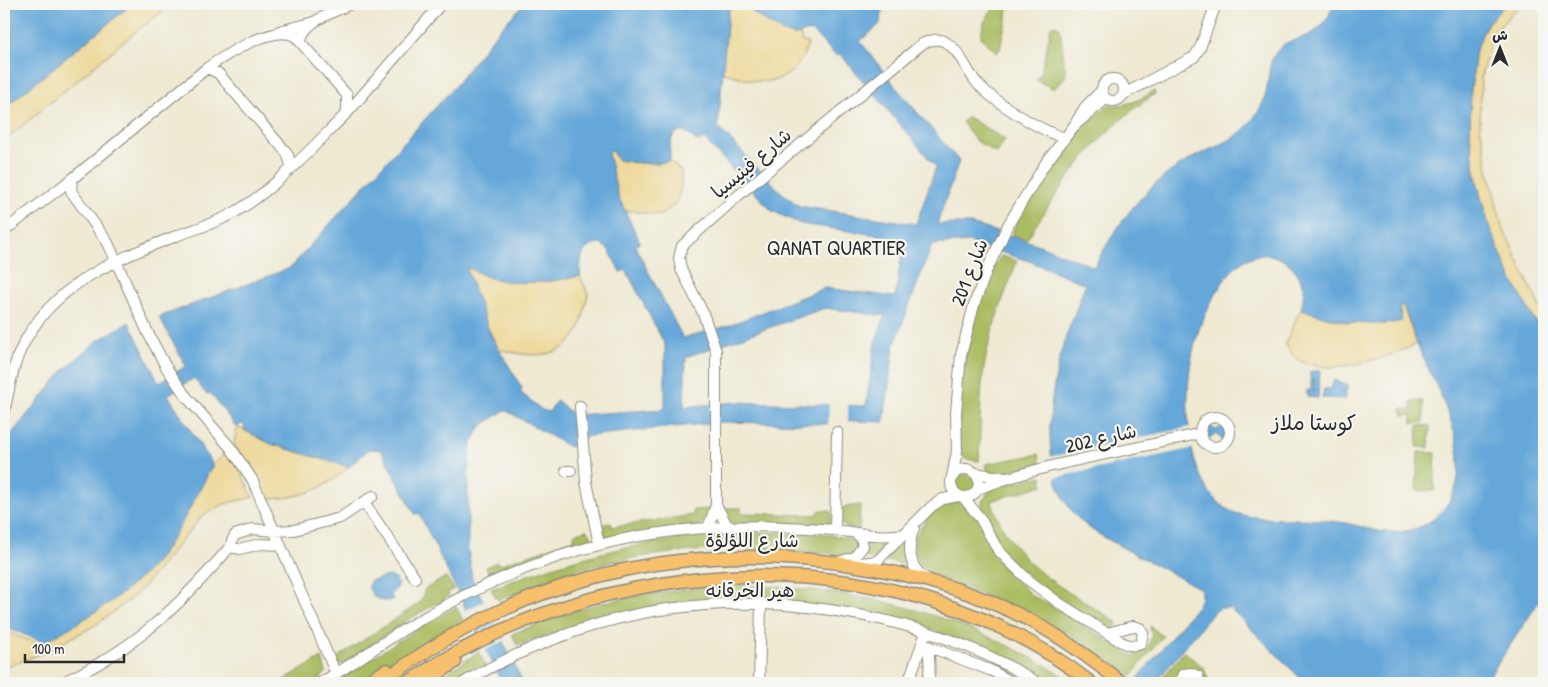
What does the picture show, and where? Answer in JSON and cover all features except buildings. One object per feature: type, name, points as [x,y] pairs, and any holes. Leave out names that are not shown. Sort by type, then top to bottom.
[{"type":"main road","name":"شارع اللؤلؤة","points":[[381,683],[419,654],[467,627],[522,600],[576,581],[658,563],[699,558],[757,556],[835,562],[887,570],[944,586],[1032,621],[1086,655],[1121,683]]},
{"type":"main road","name":"شارع اللؤلؤة","points":[[407,683],[535,616],[602,595],[680,580],[755,576],[833,581],[914,596],[964,613],[1042,650],[1091,683]]},
{"type":"main road","points":[[424,683],[477,645]]},
{"type":"main road","points":[[365,683],[419,654]]},
{"type":"street","points":[[301,43],[304,30],[312,23],[350,4]]},
{"type":"street","points":[[4,411],[9,386],[21,348],[40,319],[74,286],[116,260],[231,214],[251,201],[292,166],[347,113],[441,4]]},
{"type":"street","points":[[1123,89],[1115,80],[1109,80],[1104,84],[1104,95],[1116,101],[1123,89],[1141,85],[1194,57],[1200,48],[1216,4]]},
{"type":"street","points":[[4,231],[72,179],[207,68],[243,46],[268,35],[283,29],[312,23]]},
{"type":"street","points":[[268,35],[288,33],[301,43],[346,92],[349,104],[347,113]]},
{"type":"street","name":"شارع فينيسيا","points":[[708,528],[716,505],[717,355],[703,314],[681,269],[680,252],[691,237],[740,194],[922,44],[930,40],[942,40],[957,53],[978,84],[1049,134],[1065,138]]},
{"type":"street","points":[[207,68],[218,73],[287,153],[292,166]]},
{"type":"street","points":[[346,92],[366,92]]},
{"type":"street","name":"شارع 201","points":[[835,562],[863,563],[877,561],[907,534],[920,516],[943,499],[951,481],[958,451],[956,413],[961,355],[974,304],[991,261],[1008,225],[1057,148],[1074,126],[1079,114],[1104,95]]},
{"type":"street","name":"شارع فينيسيا","points":[[1049,134],[1057,148]]},
{"type":"street","points":[[72,179],[70,188],[72,194],[110,247],[148,333],[166,367],[185,395],[245,467],[258,490],[274,531],[275,546],[336,674]]},
{"type":"street","points":[[110,247],[129,254]]},
{"type":"street","points":[[124,279],[124,266],[129,254]]},
{"type":"street","points":[[4,371],[9,386]]},
{"type":"street","points":[[580,406],[586,482],[599,544]]},
{"type":"street","points":[[836,530],[837,432]]},
{"type":"street","name":"شارع 202","points":[[977,490],[1008,478],[1201,433]]},
{"type":"street","points":[[958,451],[979,480],[977,490],[980,518]]},
{"type":"street","points":[[973,471],[958,470],[951,481],[953,491],[980,518],[998,550],[1027,579],[1058,603],[1107,633]]},
{"type":"street","name":"شارع 202","points":[[973,471],[1008,478]]},
{"type":"street","points":[[961,497],[972,496],[977,490]]},
{"type":"street","name":"شارع 201","points":[[943,499],[961,497]]},
{"type":"street","points":[[61,683],[72,681],[142,636],[174,608],[231,547],[235,535],[248,530],[294,530],[340,518],[369,499],[415,578]]},
{"type":"street","name":"شارع فينيسيا","points":[[716,505],[728,527]]},
{"type":"street","points":[[320,683],[412,624],[482,586],[539,562],[599,544],[708,528],[728,527],[790,526],[886,537],[907,534],[910,559],[917,571],[923,577],[944,586]]},
{"type":"street","points":[[835,562],[850,559],[861,550],[864,544],[861,538],[854,533]]},
{"type":"street","points":[[231,547],[238,549],[261,544],[275,546]]},
{"type":"street","points":[[759,683],[761,605]]},
{"type":"street","name":"هير الخرقانه","points":[[462,683],[516,655],[589,628],[667,609],[761,605],[854,614],[926,632],[986,656],[1038,683]]},
{"type":"street","points":[[926,632],[925,645],[930,675],[927,683]]},
{"type":"street","points":[[908,683],[925,645]]},
{"type":"street","points":[[925,645],[992,672],[1013,683]]},
{"type":"street","points":[[1180,683],[1183,674],[1190,672],[1198,676],[1199,683]]},
{"type":"green space","points":[[1002,4],[1008,10],[1000,49],[997,53],[981,37],[981,32],[990,12]]},
{"type":"green space","points":[[1054,25],[1060,28],[1066,76],[1054,89],[1036,80],[1041,73],[1051,27]]},
{"type":"green space","points":[[1154,91],[1155,94],[1115,125],[1083,159],[1027,239],[1012,235],[1026,201],[1038,182],[1051,163],[1080,129],[1109,105],[1122,105],[1133,102]]},
{"type":"green space","points":[[968,117],[1005,140],[996,153],[975,140],[962,122]]},
{"type":"green space","points":[[1001,256],[1017,261],[995,323],[985,362],[981,399],[979,461],[965,459],[959,449],[959,403],[966,352],[981,296],[994,266]]},
{"type":"green space","points":[[1411,401],[1423,401],[1424,422],[1412,423],[1412,415],[1403,415],[1401,409],[1412,410]]},
{"type":"green space","points":[[1418,425],[1430,426],[1429,448],[1417,447]]},
{"type":"green space","points":[[1418,452],[1436,453],[1434,491],[1416,490]]},
{"type":"green space","points":[[1039,454],[1040,463],[1001,473],[988,472],[986,464]]},
{"type":"green space","points":[[965,474],[972,477],[975,484],[972,491],[965,494],[958,491],[955,484],[958,477]]},
{"type":"green space","points":[[1042,476],[1043,485],[991,501],[1001,525],[1013,544],[1042,574],[1118,623],[1112,631],[1052,594],[1013,562],[998,543],[987,523],[982,502],[992,487]]},
{"type":"green space","points":[[960,502],[976,515],[996,559],[1032,596],[1049,604],[1133,656],[1148,648],[1152,635],[1150,626],[1163,636],[1131,676],[1066,632],[1019,610],[930,574],[918,562],[914,549],[915,536],[932,512],[946,503]]},
{"type":"green space","points":[[860,505],[859,529],[846,528],[842,524],[840,511],[844,507]]},
{"type":"green space","points":[[721,508],[742,508],[739,513],[816,515],[820,510],[831,511],[831,521],[826,526],[734,524],[726,519]]},
{"type":"green space","points":[[711,509],[711,515],[699,526],[614,538],[606,537],[600,530],[600,526],[611,522],[612,527],[693,515],[693,510]]},
{"type":"green space","points":[[586,530],[591,534],[591,539],[586,544],[534,560],[491,577],[486,567],[497,562],[499,565],[575,539],[574,534]]},
{"type":"green space","points":[[743,532],[824,534],[865,542],[891,541],[874,559],[827,553],[732,549]]},
{"type":"green space","points":[[740,533],[732,546],[724,549],[662,554],[601,564],[562,575],[498,600],[491,589],[553,567],[613,550],[643,544]]},
{"type":"green space","points":[[899,541],[907,541],[909,565],[882,560]]},
{"type":"green space","points":[[446,577],[454,589],[448,592],[449,596],[411,618],[341,665],[338,663],[338,657],[418,604],[423,597],[425,589]]},
{"type":"green space","points":[[728,585],[822,591],[866,598],[909,608],[950,621],[992,638],[1033,658],[1074,683],[1045,683],[1018,668],[933,630],[747,600],[588,623],[517,645],[512,634],[570,612],[606,602],[652,594]]},
{"type":"green space","points":[[456,607],[463,620],[360,683],[333,683],[417,629]]},
{"type":"green space","points":[[479,652],[486,667],[455,683],[431,683]]},
{"type":"green space","points":[[1184,652],[1203,667],[1210,683],[1158,683]]},
{"type":"green space","points":[[322,658],[326,673],[315,683],[278,683]]},
{"type":"sand","points":[[132,4],[173,4],[140,28],[4,141],[4,108]]},
{"type":"sand","points":[[732,4],[745,4],[793,35],[800,34],[802,42],[808,43],[794,69],[779,79],[770,81],[749,80],[722,73],[728,13]]},
{"type":"sand","points":[[1506,4],[1524,4],[1512,12],[1492,36],[1481,77],[1480,126],[1502,226],[1544,316],[1544,337],[1513,283],[1493,240],[1481,200],[1471,140],[1469,108],[1471,77],[1477,48],[1488,23]]},
{"type":"sand","points":[[611,150],[618,160],[644,163],[670,161],[681,171],[680,192],[675,203],[660,215],[624,210],[616,189],[611,167],[608,153]]},
{"type":"sand","points":[[466,267],[508,281],[535,282],[580,276],[588,294],[581,324],[575,336],[567,345],[557,351],[546,354],[523,354],[499,349],[484,320]]},
{"type":"sand","points":[[1402,304],[1417,344],[1376,359],[1343,366],[1327,367],[1312,365],[1300,361],[1291,353],[1285,343],[1301,309],[1348,323],[1387,324]]},
{"type":"sand","points":[[240,428],[271,444],[349,467],[330,482],[310,492],[290,497],[266,499],[256,477],[234,444],[236,431]]},
{"type":"sand","points":[[226,452],[241,472],[253,497],[224,504],[203,515],[139,592],[96,625],[45,652],[4,668],[4,631],[41,645],[165,550],[213,465]]},
{"type":"water","points":[[4,4],[132,4],[4,108]]},
{"type":"water","points":[[524,4],[732,4],[728,13],[718,127],[781,192],[799,206],[916,224],[936,167],[840,54],[836,56],[813,32],[794,35],[775,28],[760,18],[745,4],[885,4],[879,25],[860,41],[899,91],[959,161],[937,224],[971,224],[1034,243],[1094,267],[1122,222],[1143,195],[1169,172],[1235,136],[1250,123],[1266,93],[1271,63],[1276,52],[1286,43],[1307,36],[1318,29],[1329,16],[1333,4],[1506,4],[1486,25],[1476,50],[1471,90],[1470,134],[1476,179],[1489,226],[1510,276],[1544,337],[1544,594],[1485,683],[1305,683],[1230,608],[1220,608],[1212,614],[1155,683],[1134,683],[1197,606],[1201,599],[1201,589],[1098,534],[1087,526],[1067,504],[1057,482],[1051,457],[1051,404],[1061,353],[1085,284],[1029,261],[969,242],[932,245],[894,346],[884,422],[828,420],[828,424],[722,422],[588,436],[570,447],[505,410],[480,427],[471,446],[468,472],[468,548],[472,578],[523,683],[502,683],[419,513],[415,514],[381,450],[369,449],[349,467],[271,444],[244,430],[245,425],[241,424],[237,428],[210,393],[206,394],[194,378],[168,395],[213,465],[166,549],[155,563],[126,590],[77,624],[44,642],[4,627],[4,443],[64,370],[97,341],[129,322],[159,383],[186,366],[159,317],[290,268],[455,86],[497,32]],"holes":[[[684,131],[698,142],[704,139],[772,211],[801,224],[904,239],[895,297],[825,288],[727,326],[683,338],[635,246],[640,242],[618,196],[608,153],[611,150],[618,160],[631,162],[651,163],[670,161],[671,142],[675,134]],[[601,244],[609,250],[620,272],[626,270],[665,345],[665,409],[573,415],[557,400],[549,412],[542,410],[520,392],[522,388],[491,336],[466,267],[488,277],[513,282],[536,282],[569,278],[580,276],[583,254],[585,250],[594,245]],[[1264,254],[1274,256],[1290,265],[1301,280],[1303,289],[1301,309],[1313,313],[1338,320],[1364,324],[1389,323],[1402,321],[1399,305],[1403,305],[1417,344],[1446,407],[1454,430],[1458,453],[1458,475],[1452,495],[1434,519],[1421,526],[1401,532],[1387,532],[1327,520],[1241,515],[1231,511],[1213,497],[1201,477],[1193,451],[1188,423],[1190,365],[1203,320],[1219,288],[1233,269],[1252,257]],[[825,308],[885,316],[875,342],[866,406],[736,402],[684,407],[686,357]]]},
{"type":"water","points":[[1320,371],[1318,398],[1307,397],[1307,390],[1315,390],[1311,388],[1311,381],[1315,380],[1310,379],[1310,372]]},
{"type":"water","points":[[1334,380],[1347,384],[1347,390],[1339,391],[1346,392],[1346,399],[1322,398],[1324,389],[1331,389]]},
{"type":"water","points":[[1208,425],[1216,430],[1224,426],[1226,433],[1222,440],[1216,433],[1208,439],[1205,432]]},
{"type":"water","points":[[388,576],[395,579],[398,587],[391,594],[393,600],[384,601],[374,597],[368,587],[370,581]]},
{"type":"pier","points":[[829,402],[848,403],[848,423],[830,423],[828,425]]},
{"type":"pier","points":[[1190,427],[1195,448],[1053,478],[1049,457]]},
{"type":"pier","points":[[486,600],[494,618],[473,629],[464,611]]},
{"type":"pier","points":[[497,623],[505,640],[483,651],[475,633]]},
{"type":"district","name":"QANAT QUARTIER","points":[[836,247]]},
{"type":"district","name":"كوستا ملاز","points":[[1314,422]]}]
